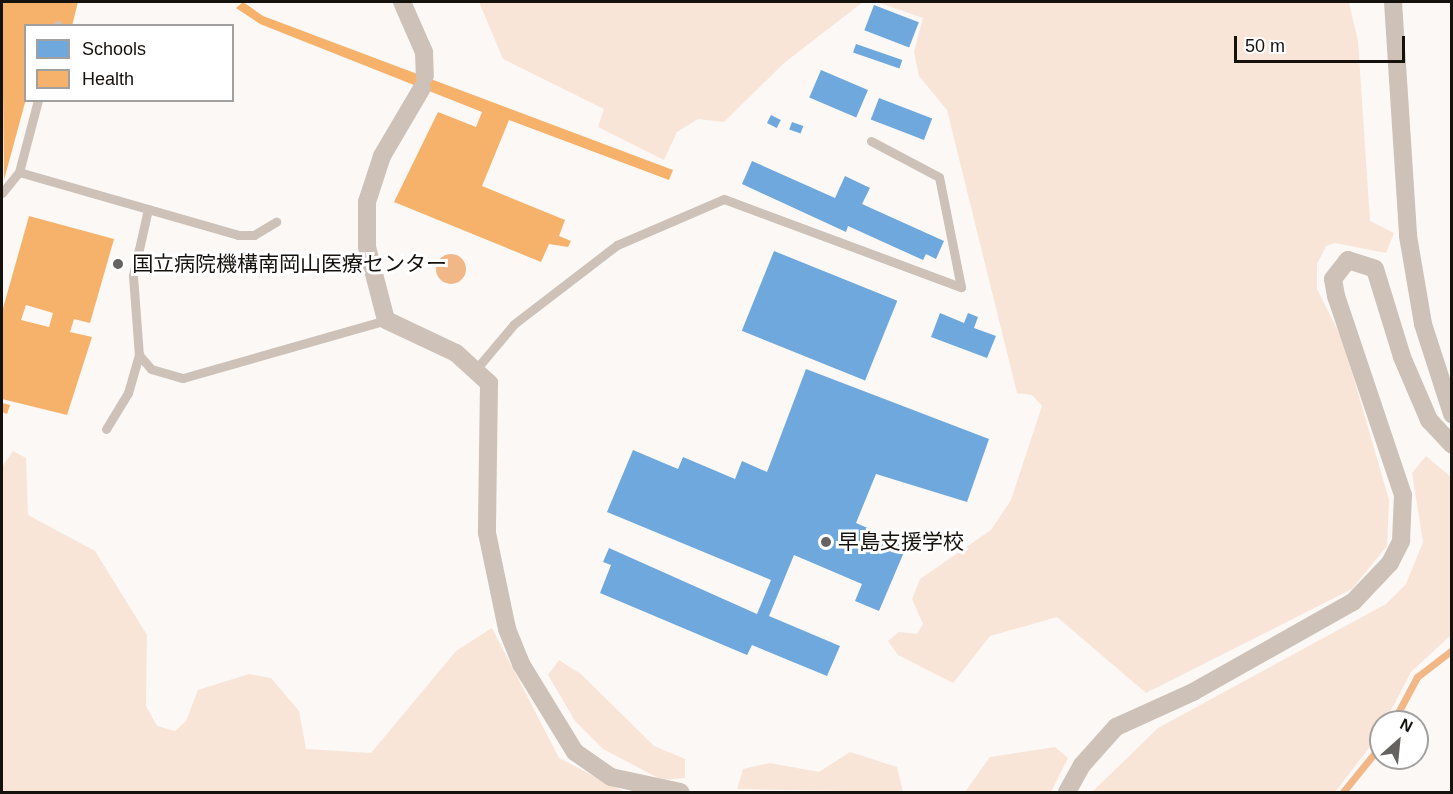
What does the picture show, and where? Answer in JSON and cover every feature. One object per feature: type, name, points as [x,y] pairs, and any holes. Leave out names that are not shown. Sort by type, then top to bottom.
[{"type":"street","points":[[402,2],[424,52],[424,82],[382,156],[367,202],[367,247],[386,320],[477,368],[489,383],[487,533],[507,629],[521,664],[575,752],[611,777],[680,792]]},
{"type":"street","points":[[1393,2],[1408,236],[1423,324],[1452,414]]},
{"type":"street","points":[[1067,792],[1082,765],[1116,728],[1193,692],[1353,602],[1390,563],[1401,541],[1403,495],[1336,296],[1333,279],[1348,260],[1375,269],[1402,357],[1429,420],[1452,445]]},
{"type":"lane","points":[[2,193],[19,172],[37,102]]},
{"type":"lane","points":[[477,368],[514,324],[617,246],[724,199],[961,287],[939,177],[871,141]]},
{"type":"lane","points":[[19,172],[238,235],[254,235],[276,222]]},
{"type":"lane","points":[[106,429],[128,393],[139,355],[133,276],[148,209]]},
{"type":"lane","points":[[139,355],[151,369],[183,378],[386,320]]},
{"type":"shaded area","points":[[479,2],[863,2],[784,63],[724,122],[698,119],[677,132],[664,160],[598,127],[604,109],[503,59]]},
{"type":"shaded area","points":[[877,2],[1349,3],[1358,41],[1370,221],[1394,233],[1386,253],[1335,243],[1326,246],[1317,264],[1317,289],[1343,341],[1389,500],[1387,546],[1352,589],[1146,693],[1057,617],[990,636],[953,683],[898,655],[888,641],[899,632],[917,634],[923,624],[912,599],[920,579],[991,530],[1011,500],[1042,406],[1032,395],[1017,393],[947,110],[919,76],[914,52],[923,18]]},
{"type":"shaded area","points":[[451,254],[462,258],[466,269],[462,280],[451,284],[440,280],[436,269],[440,258]]},
{"type":"shaded area","points":[[13,451],[26,458],[28,515],[95,551],[147,635],[146,706],[157,726],[175,731],[186,721],[198,690],[249,674],[271,678],[299,711],[306,749],[371,753],[456,651],[492,628],[559,758],[625,792],[2,792],[2,467]]},
{"type":"shaded area","points":[[1426,456],[1451,477],[1451,635],[1411,672],[1391,710],[1369,710],[1369,748],[1335,792],[1092,792],[1158,728],[1386,604],[1406,584],[1423,542],[1412,473]]},
{"type":"shaded area","points":[[559,660],[581,674],[654,746],[685,759],[685,778],[662,780],[603,749],[575,721],[548,675]]},
{"type":"shaded area","points":[[1055,747],[1068,758],[1051,792],[965,792],[990,757]]},
{"type":"shaded area","points":[[850,752],[897,767],[903,792],[737,789],[743,769],[770,763],[819,772]]},
{"type":"building: Schools","points":[[874,5],[919,22],[909,47],[864,30]]},
{"type":"building: Schools","points":[[856,44],[902,60],[899,68],[853,53]]},
{"type":"building: Schools","points":[[821,70],[868,90],[856,118],[809,98]]},
{"type":"building: Schools","points":[[879,98],[932,118],[924,140],[871,119]]},
{"type":"building: Schools","points":[[771,115],[781,120],[777,128],[767,123]]},
{"type":"building: Schools","points":[[792,122],[803,126],[801,134],[789,130]]},
{"type":"building: Schools","points":[[752,161],[835,198],[845,176],[870,188],[862,204],[944,241],[936,259],[926,254],[923,260],[848,226],[846,232],[742,184]]},
{"type":"building: Schools","points":[[774,251],[897,301],[865,381],[742,331]]},
{"type":"building: Schools","points":[[940,313],[964,323],[968,313],[978,317],[974,328],[996,336],[987,358],[931,337]]},
{"type":"building: Schools","points":[[806,369],[989,439],[967,502],[876,474],[856,523],[907,545],[879,611],[855,601],[862,584],[794,555],[769,616],[840,646],[827,676],[752,645],[747,655],[600,593],[611,565],[603,562],[609,548],[757,614],[771,580],[607,512],[633,450],[678,469],[683,457],[735,479],[742,461],[767,472]]},
{"type":"building: Health","points":[[2,2],[78,2],[72,24],[24,24],[25,102],[4,180]]},
{"type":"building: Health","points":[[243,2],[263,16],[673,170],[669,180],[509,120],[482,186],[565,220],[559,236],[571,241],[568,247],[549,244],[541,262],[394,202],[438,112],[476,127],[482,112],[260,24],[236,8]]},
{"type":"building: Health","points":[[29,216],[114,239],[90,323],[74,319],[70,332],[92,337],[67,415],[2,399],[2,312]],"holes":[[[26,305],[53,313],[49,327],[21,320]]]},
{"type":"building: Health","points":[[2,403],[10,405],[7,414],[2,412]]},
{"type":"waterway","points":[[1399,710],[1417,677],[1452,650]]},
{"type":"waterway","points":[[1343,792],[1369,760]]},
{"type":"place","name":"国立病院機構南岡山医療センター","points":[[118,264]]},
{"type":"place","name":"早島支援学校","points":[[826,542]]}]
